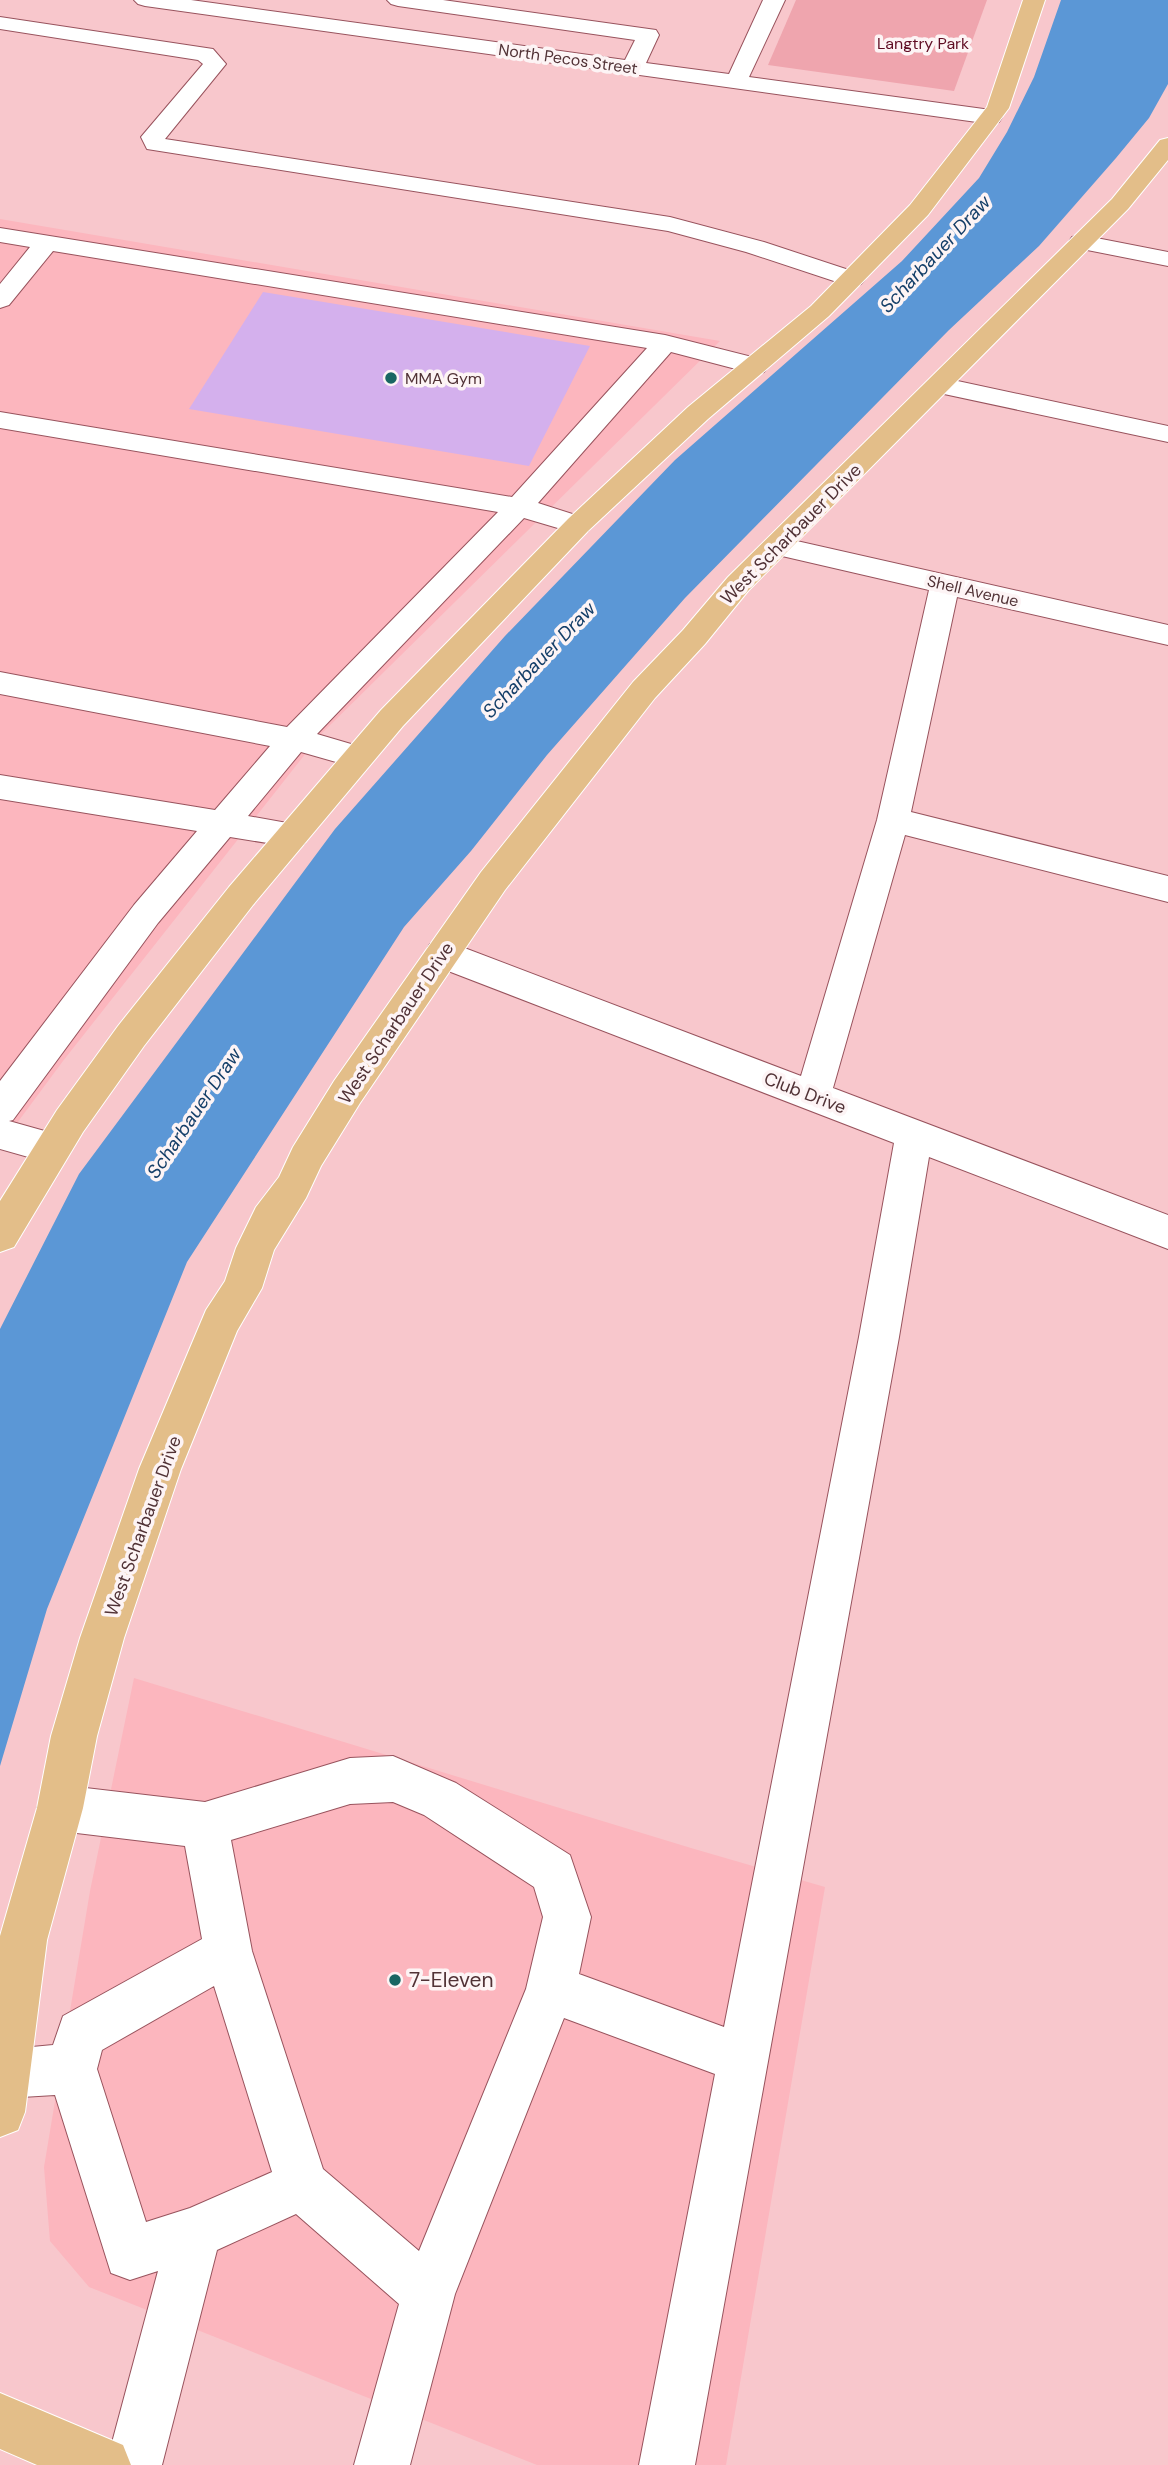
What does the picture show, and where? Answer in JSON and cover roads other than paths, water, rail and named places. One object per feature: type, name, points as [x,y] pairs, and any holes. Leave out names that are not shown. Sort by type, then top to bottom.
[{"type":"main road","points":[[0,1235],[53,1148],[131,1036],[241,896],[357,757],[439,666],[578,525],[698,413],[820,312],[919,210],[990,117],[1002,97],[1034,0]]},
{"type":"main road","name":"West Scharbauer Drive","points":[[2,2093],[23,1940],[60,1808],[74,1736],[102,1638],[160,1469],[220,1323],[242,1288],[255,1248],[293,1187],[306,1158],[347,1092],[493,881],[644,690],[694,637],[738,584],[1120,204],[1168,145]]},
{"type":"main road","points":[[0,2421],[103,2465]]},
{"type":"street","name":"North Pecos Street","points":[[145,0],[263,8],[352,29],[990,117]]},
{"type":"street","points":[[398,0],[648,35],[632,68]]},
{"type":"street","points":[[736,82],[774,0]]},
{"type":"street","points":[[352,29],[366,10]]},
{"type":"street","points":[[0,23],[205,54],[215,64],[153,137],[155,144],[670,224],[755,247],[852,279]]},
{"type":"street","points":[[0,235],[665,344],[755,366]]},
{"type":"street","points":[[1081,242],[1168,260]]},
{"type":"street","points":[[0,300],[47,243]]},
{"type":"street","points":[[0,1108],[146,914],[294,739],[519,507],[665,344]]},
{"type":"street","points":[[939,385],[1168,434]]},
{"type":"street","points":[[0,420],[519,507],[578,525]]},
{"type":"street","name":"Shell Avenue","points":[[779,546],[1168,635]]},
{"type":"street","points":[[813,1096],[893,820],[945,585]]},
{"type":"street","points":[[0,683],[294,739],[357,757]]},
{"type":"street","points":[[0,787],[292,835]]},
{"type":"street","points":[[893,820],[1168,889]]},
{"type":"street","name":"Club Drive","points":[[442,954],[1168,1232]]},
{"type":"street","points":[[0,1133],[53,1148]]},
{"type":"street","points":[[667,2465],[879,1337],[914,1135]]},
{"type":"street","points":[[60,1808],[205,1825],[350,1781],[393,1779],[440,1799],[553,1872],[567,1917],[551,1989],[428,2294],[382,2465]]},
{"type":"street","points":[[205,1825],[228,1951],[302,2185],[428,2294]]},
{"type":"street","points":[[228,1951],[81,2034],[72,2069],[131,2254],[195,2233],[302,2185]]},
{"type":"street","points":[[551,1989],[744,2059]]},
{"type":"street","points":[[2,2093],[72,2069]]},
{"type":"street","points":[[134,2465],[195,2233]]},
{"type":"water","name":"Scharbauer Draw","points":[[1061,0],[1168,0],[1168,84],[1149,118],[1039,246],[949,330],[685,598],[547,755],[471,851],[404,927],[187,1262],[47,1609],[0,1766],[0,1329],[79,1174],[335,829],[505,636],[675,460],[902,261],[979,178],[1007,132],[1034,77]]},
{"type":"place","name":"MMA Gym","points":[[391,378]]},
{"type":"place","name":"7-Eleven","points":[[395,1980]]},
{"type":"park label","name":"Langtry Park","points":[[923,43]]}]
